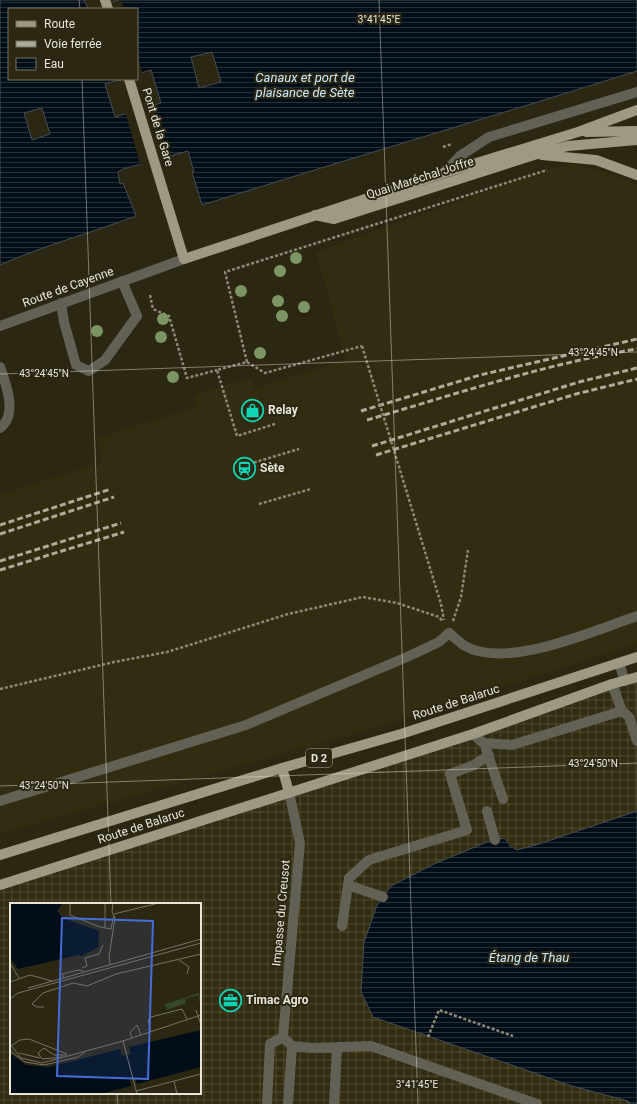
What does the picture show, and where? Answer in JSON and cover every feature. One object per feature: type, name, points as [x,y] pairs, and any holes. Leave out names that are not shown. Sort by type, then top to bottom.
[{"type":"main road","name":"Pont de la Gare","points":[[129,80],[184,259]]},
{"type":"main road","points":[[578,132],[637,110]]},
{"type":"main road","points":[[578,132],[637,130]]},
{"type":"main road","name":"Quai Maréchal Joffre","points":[[184,259],[313,215],[578,132]]},
{"type":"main road","name":"Quai Maréchal Joffre","points":[[313,215],[334,219],[534,155],[568,146],[637,140]]},
{"type":"main road","points":[[534,155],[596,160],[637,175]]},
{"type":"main road","name":"Route de Balaruc","points":[[0,855],[282,768],[401,734],[637,657]]},
{"type":"main road","name":"Route de Balaruc","points":[[0,885],[473,734],[612,684],[637,678]]},
{"type":"main road","points":[[282,768],[289,792]]},
{"type":"street","name":"Quai Maréchal Joffre","points":[[444,173],[460,156],[489,137],[637,92]]},
{"type":"street","name":"Route de Cayenne","points":[[0,326],[184,259]]},
{"type":"street","points":[[61,303],[64,322],[76,365],[88,371],[105,360],[136,316],[122,281]]},
{"type":"street","points":[[0,366],[5,381],[10,412],[6,423],[0,428]]},
{"type":"street","points":[[0,801],[246,725],[407,657],[439,642],[448,632],[466,646],[487,652],[515,653],[544,648],[637,616]]},
{"type":"street","points":[[619,663],[625,682]]},
{"type":"street","points":[[612,684],[622,712],[629,717],[637,741]]},
{"type":"street","points":[[484,743],[512,745],[622,712]]},
{"type":"street","points":[[473,734],[484,743],[503,798]]},
{"type":"street","points":[[342,926],[349,878],[369,860],[467,830],[450,774],[474,765],[489,755]]},
{"type":"street","name":"Impasse du Creusot","points":[[283,1037],[300,843],[289,792]]},
{"type":"street","points":[[487,811],[495,840]]},
{"type":"street","points":[[348,885],[383,897]]},
{"type":"street","points":[[266,1104],[270,1044],[283,1037],[292,1046],[337,1048],[371,1046],[537,1104]]},
{"type":"street","points":[[288,1104],[292,1046]]},
{"type":"street","points":[[334,1104],[337,1048]]},
{"type":"path","points":[[448,632],[444,623],[442,604],[362,346],[265,373],[247,362],[225,272],[550,169]]},
{"type":"path","points":[[150,295],[153,309],[169,316],[187,378],[247,362]]},
{"type":"path","points":[[217,370],[237,436],[275,424]]},
{"type":"path","points":[[249,464],[299,449]]},
{"type":"path","points":[[259,504],[311,489]]},
{"type":"path","points":[[448,632],[461,597],[468,550]]},
{"type":"path","points":[[0,689],[114,662],[167,652],[288,614],[363,597],[397,603],[439,618],[444,623]]},
{"type":"path","points":[[428,1037],[439,1010],[513,1036]]},
{"type":"shaded area","points":[[572,164],[612,174],[637,185],[637,644],[388,724],[0,834],[0,494],[103,462],[97,438],[197,407],[194,395],[251,378],[255,388],[346,360],[316,252],[550,169]]},
{"type":"shaded area","points":[[637,677],[637,811],[517,850],[505,838],[487,842],[434,864],[391,886],[361,992],[373,1017],[572,1086],[628,1101],[630,1104],[0,1104],[0,890]]},
{"type":"water","name":"Canaux et port de plaisance de Sète","points":[[0,0],[84,0],[88,8],[8,8],[8,80],[119,80],[105,84],[115,117],[161,103],[151,70],[138,74],[138,8],[93,8],[119,0],[637,0],[637,71],[202,205],[192,172],[194,172],[188,151],[123,169],[118,172],[120,184],[123,183],[136,216],[34,251],[0,265]],"holes":[[[212,52],[221,82],[199,88],[191,57]],[[42,108],[50,134],[32,140],[24,113]]]},
{"type":"water","name":"Étang de Thau","points":[[637,811],[637,1104],[630,1104],[628,1101],[572,1086],[373,1017],[361,992],[364,942],[377,905],[391,886],[434,864],[487,842],[505,838],[510,846],[517,850]]},
{"type":"pier","points":[[121,0],[124,8],[94,8]]},
{"type":"pier","points":[[138,58],[143,75],[138,76]]},
{"type":"pier","points":[[151,104],[167,159],[141,167],[125,112]]},
{"type":"railway","points":[[361,411],[480,375],[637,339]]},
{"type":"railway","points":[[367,420],[535,371],[603,355],[637,349]]},
{"type":"railway","points":[[372,446],[579,382],[637,368]]},
{"type":"railway","points":[[376,455],[576,394],[637,379]]},
{"type":"railway","points":[[0,525],[111,489]]},
{"type":"railway","points":[[0,534],[114,497]]},
{"type":"railway","points":[[0,561],[121,523]]},
{"type":"railway","points":[[0,570],[124,532]]},
{"type":"place","name":"Relay","points":[[252,410]]},
{"type":"place","name":"Sète","points":[[245,468]]},
{"type":"place","name":"Timac Agro","points":[[231,1000]]}]
